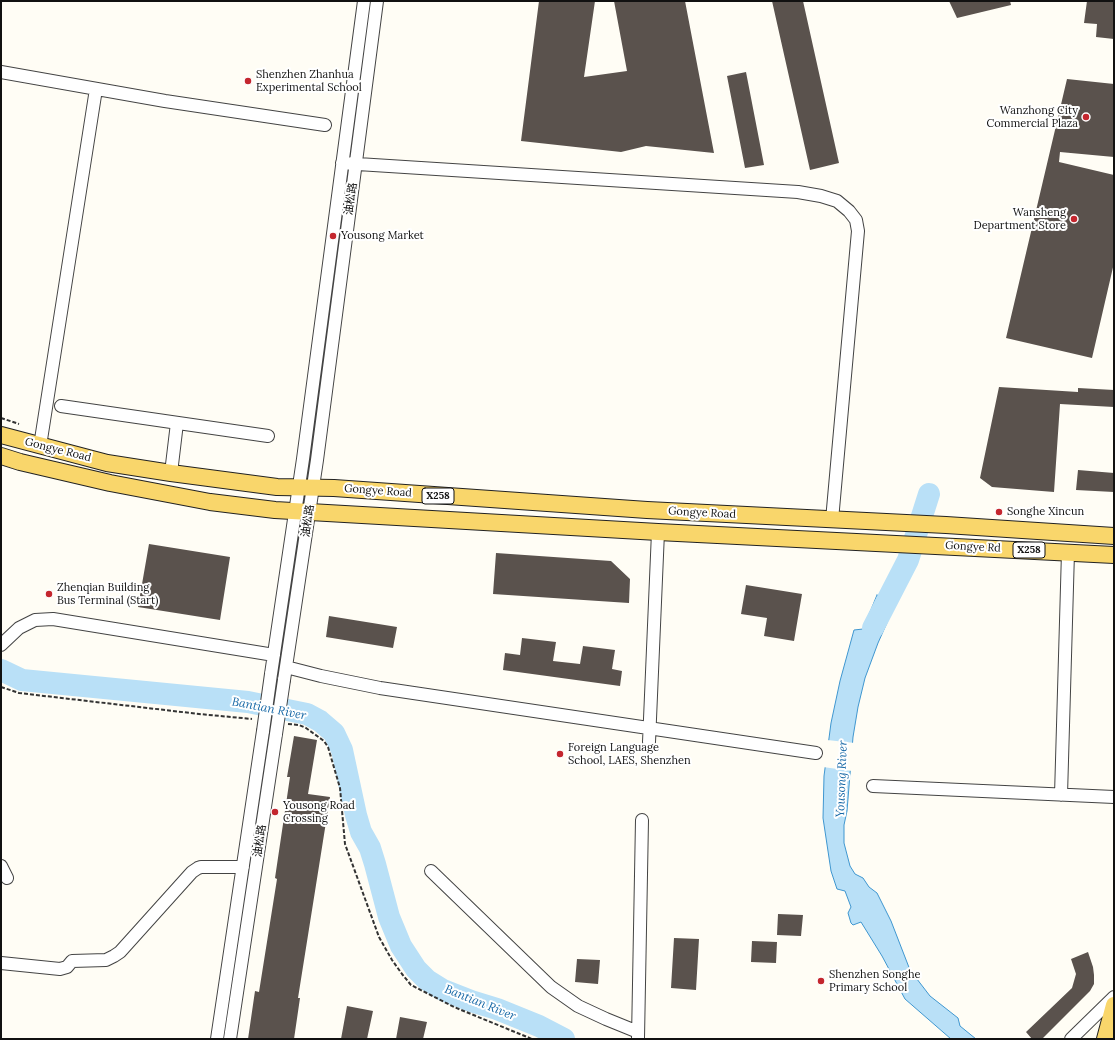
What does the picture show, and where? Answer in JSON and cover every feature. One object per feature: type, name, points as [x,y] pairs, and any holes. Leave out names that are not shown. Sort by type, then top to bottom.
[{"type":"main road","name":"Gongye Road","points":[[1,435],[107,463],[170,474],[277,487],[647,510],[880,522]]},
{"type":"main road","name":"Gongye Road","points":[[1,456],[20,462],[110,483],[210,502],[302,511],[658,532],[880,543]]},
{"type":"main road","name":"Gongye Rd","points":[[880,522],[1114,536]]},
{"type":"main road","name":"Gongye Rd","points":[[880,543],[1114,555]]},
{"type":"main road","points":[[1105,1039],[1114,1005]]},
{"type":"street","name":"油松路","points":[[306,488],[342,163],[364,1]]},
{"type":"street","name":"油松路","points":[[217,1039],[274,655],[306,488],[356,164],[377,1]]},
{"type":"street","points":[[1,72],[96,90],[325,125]]},
{"type":"street","points":[[40,446],[96,90]]},
{"type":"street","points":[[342,163],[798,192],[821,196],[837,202],[849,211],[856,220],[858,231],[832,520]]},
{"type":"street","points":[[61,406],[268,436]]},
{"type":"street","points":[[170,474],[177,423]]},
{"type":"street","name":"油松路","points":[[230,1039],[286,667],[302,511]]},
{"type":"street","points":[[649,742],[651,728],[658,532]]},
{"type":"street","points":[[1061,795],[1068,552]]},
{"type":"street","points":[[3,643],[19,628],[36,620],[53,619],[274,655]]},
{"type":"street","points":[[286,667],[380,688],[816,753]]},
{"type":"street","points":[[873,786],[1114,797]]},
{"type":"street","points":[[431,871],[551,987],[578,1006],[638,1035],[642,820]]},
{"type":"street","points":[[1,866],[7,878]]},
{"type":"street","points":[[1,963],[60,969],[67,967],[72,961],[106,960],[120,952],[192,872],[201,867],[243,867]]},
{"type":"street","points":[[1071,1039],[1114,998]]},
{"type":"path","points":[[1,418],[23,425]]},
{"type":"path","points":[[1,687],[18,693],[256,720]]},
{"type":"path","points":[[285,724],[300,725],[306,728],[324,740],[328,747],[340,788],[345,844],[379,937],[402,974],[411,985],[454,1007],[532,1039]]},
{"type":"water","points":[[877,595],[894,607],[865,678],[858,707],[853,737],[847,811],[844,825],[844,843],[850,866],[855,874],[863,878],[869,887],[877,893],[891,921],[910,970],[930,996],[958,1018],[960,1026],[976,1039],[951,1039],[905,999],[882,956],[861,922],[853,925],[851,923],[848,913],[851,907],[845,891],[837,889],[831,871],[823,818],[824,776],[831,723],[840,681],[854,630],[863,629]]},
{"type":"pier","points":[[827,740],[855,743],[852,771],[823,767]]},
{"type":"building","points":[[539,1],[595,1],[584,77],[627,71],[614,1],[685,1],[714,153],[646,146],[621,152],[521,141]]},
{"type":"building","points":[[772,1],[803,1],[839,163],[810,170]]},
{"type":"building","points":[[949,1],[1010,1],[1011,5],[957,18]]},
{"type":"building","points":[[1087,1],[1114,1],[1114,39],[1096,37],[1097,24],[1084,23]]},
{"type":"building","points":[[746,72],[764,165],[745,168],[727,76]]},
{"type":"building","name":"Wansheng Department Store","points":[[1067,79],[1114,84],[1114,157],[1060,152],[1059,162],[1114,175],[1114,263],[1092,358],[1006,338]]},
{"type":"building","points":[[999,387],[1078,392],[1078,388],[1114,390],[1114,407],[1060,404],[1054,492],[992,487],[980,478]]},
{"type":"building","points":[[1078,470],[1114,473],[1114,492],[1076,490]]},
{"type":"building","points":[[149,544],[230,557],[220,620],[138,607]]},
{"type":"building","points":[[496,553],[611,561],[630,579],[629,603],[493,594]]},
{"type":"building","points":[[746,585],[802,594],[794,641],[764,636],[767,618],[741,614]]},
{"type":"building","points":[[329,616],[397,627],[393,648],[326,637]]},
{"type":"building","points":[[522,638],[556,642],[553,661],[580,664],[583,646],[615,650],[612,669],[622,671],[620,686],[503,670],[505,653],[520,655]]},
{"type":"building","points":[[294,736],[317,740],[308,794],[330,797],[298,998],[300,998],[294,1039],[248,1039],[255,991],[259,992],[277,879],[275,878],[290,777],[287,777]]},
{"type":"building","points":[[778,914],[803,915],[801,936],[777,935]]},
{"type":"building","points":[[674,938],[699,939],[696,990],[671,988]]},
{"type":"building","points":[[752,941],[777,942],[776,963],[751,962]]},
{"type":"building","points":[[1088,952],[1094,975],[1094,984],[1090,991],[1042,1039],[1032,1039],[1026,1032],[1072,988],[1076,974],[1071,959]]},
{"type":"building","points":[[577,959],[600,960],[598,984],[575,982]]},
{"type":"building","points":[[347,1006],[373,1011],[367,1039],[341,1039]]},
{"type":"building","points":[[400,1017],[427,1022],[423,1039],[396,1039]]},
{"type":"waterway","name":"Yousong River","points":[[873,628],[908,560],[929,494]]},
{"type":"waterway","name":"Bantian River","points":[[1,670],[22,680],[248,702],[307,714],[320,721],[334,733],[342,750],[356,815],[361,832],[370,848],[389,917],[401,946],[416,969],[427,980],[443,990],[539,1026],[564,1039]]},
{"type":"place","name":"Shenzhen Zhanhua Experimental School","points":[[248,81]]},
{"type":"place","name":"Wanzhong City Commercial Plaza","points":[[1086,117]]},
{"type":"place","name":"Wansheng Department Store","points":[[1074,219]]},
{"type":"place","name":"Yousong Market","points":[[333,236]]},
{"type":"place","name":"Songhe Xincun","points":[[999,512]]},
{"type":"place","name":"Zhenqian Building Bus Terminal (Start)","points":[[49,594]]},
{"type":"place","name":"Foreign Language School, LAES, Shenzhen","points":[[560,754]]},
{"type":"place","name":"Yousong Road Crossing","points":[[275,812]]},
{"type":"place","name":"Shenzhen Songhe Primary School","points":[[821,981]]}]
